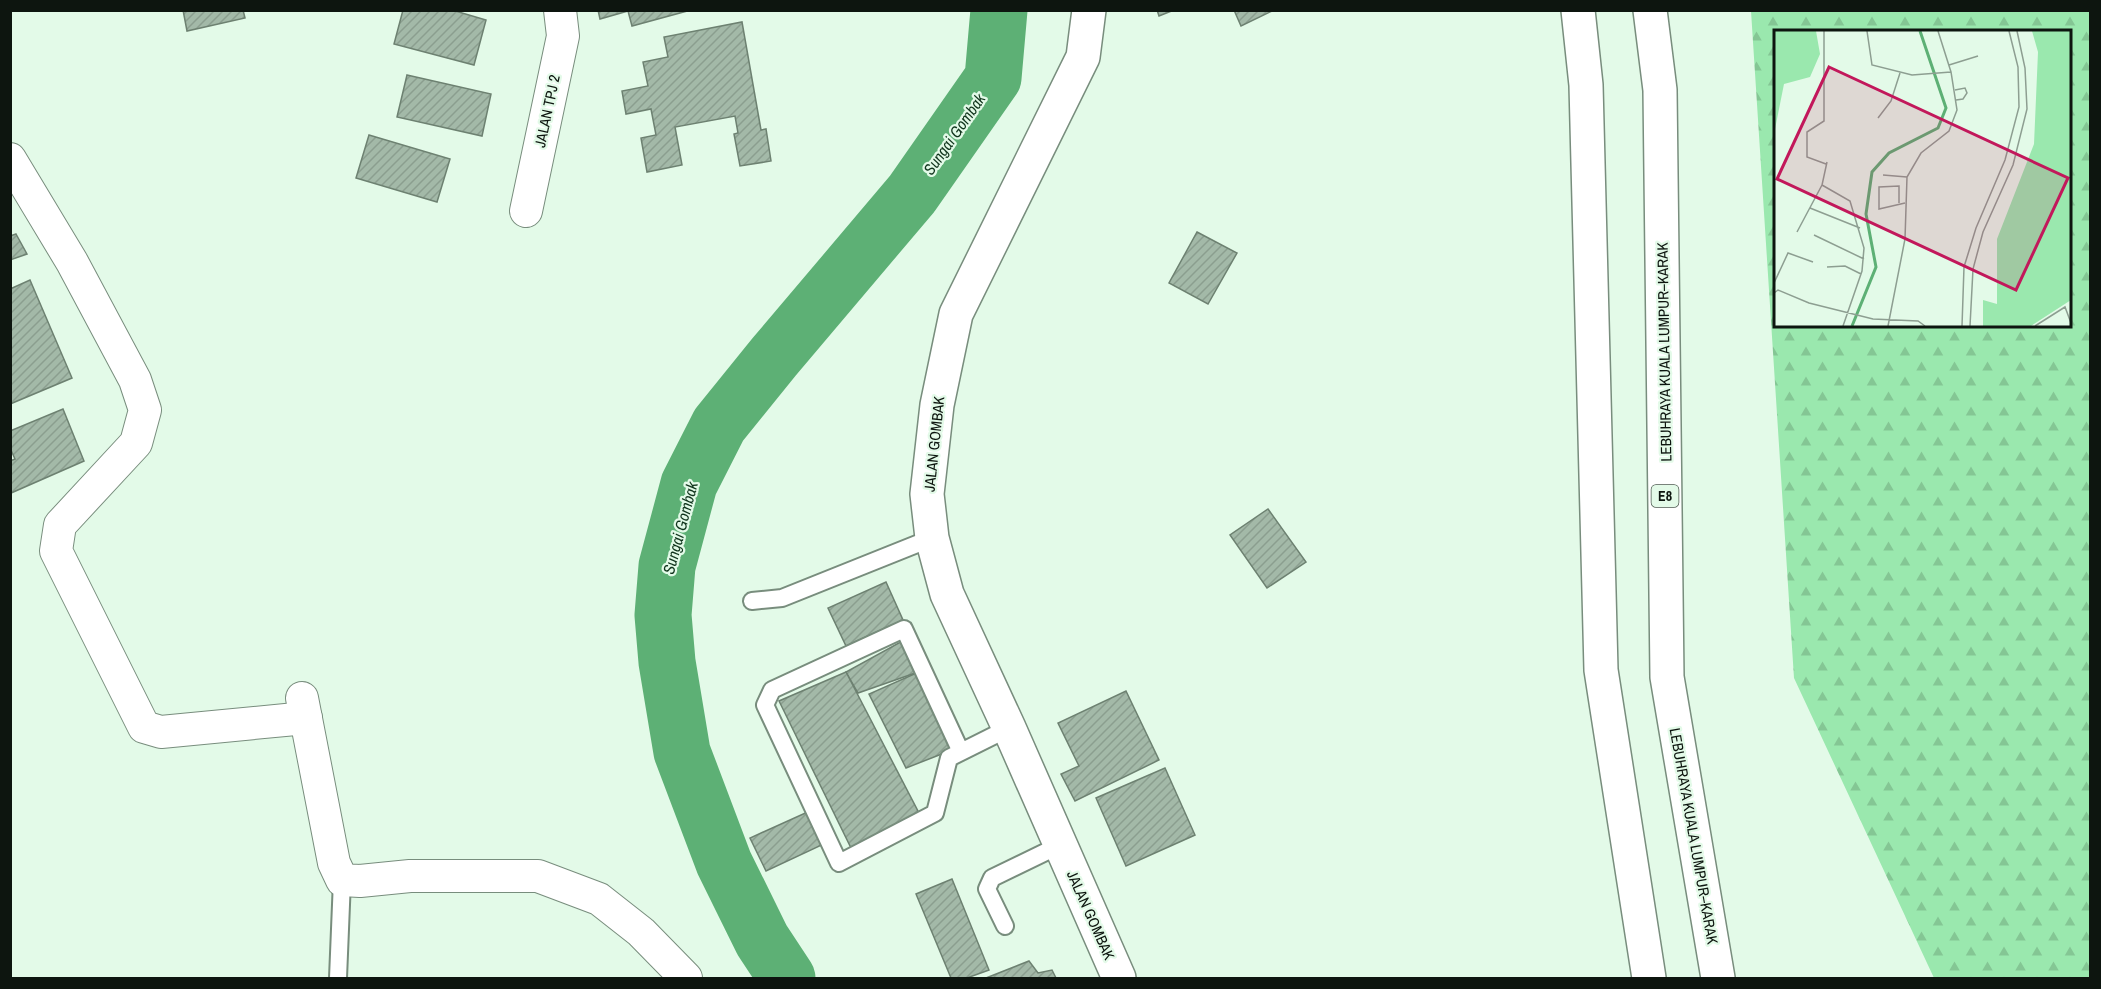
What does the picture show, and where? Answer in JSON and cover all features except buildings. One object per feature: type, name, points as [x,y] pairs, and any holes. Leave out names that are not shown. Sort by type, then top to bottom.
[{"type":"main road","name":"JALAN GOMBAK","points":[[1089,10],[1083,57],[956,314],[937,405],[927,494],[932,538],[947,594],[1009,728],[1119,978]]},
{"type":"main road","points":[[1578,10],[1586,86],[1600,670],[1649,978]]},
{"type":"main road","name":"LEBUHRAYA KUALA LUMPUR–KARAK","points":[[1650,10],[1660,90],[1667,677],[1718,978]]},
{"type":"street","name":"JALAN TPJ 2","points":[[525,211],[563,36],[560,10]]},
{"type":"street","points":[[10,159],[93,301],[135,380],[145,410],[136,442],[60,525],[56,551],[144,727],[161,732],[304,708],[334,863],[342,880],[360,881],[410,876],[538,876],[599,899],[641,932],[686,978]]},
{"type":"lane","points":[[752,601],[782,598],[932,538]]},
{"type":"lane","points":[[961,752],[904,629],[772,690],[765,705],[839,862],[935,813],[949,758],[961,752],[1009,728]]},
{"type":"lane","points":[[1005,926],[987,889],[992,878],[1060,845]]},
{"type":"lane","points":[[338,978],[342,880]]},
{"type":"green space","points":[[1751,11],[2090,11],[2090,978],[1934,978],[1794,678]]},
{"type":"waterway","name":"Sungai Gombak","points":[[787,978],[762,940],[724,863],[682,752],[667,662],[663,615],[667,566],[689,484],[719,425],[912,194],[993,78],[999,10]]}]
